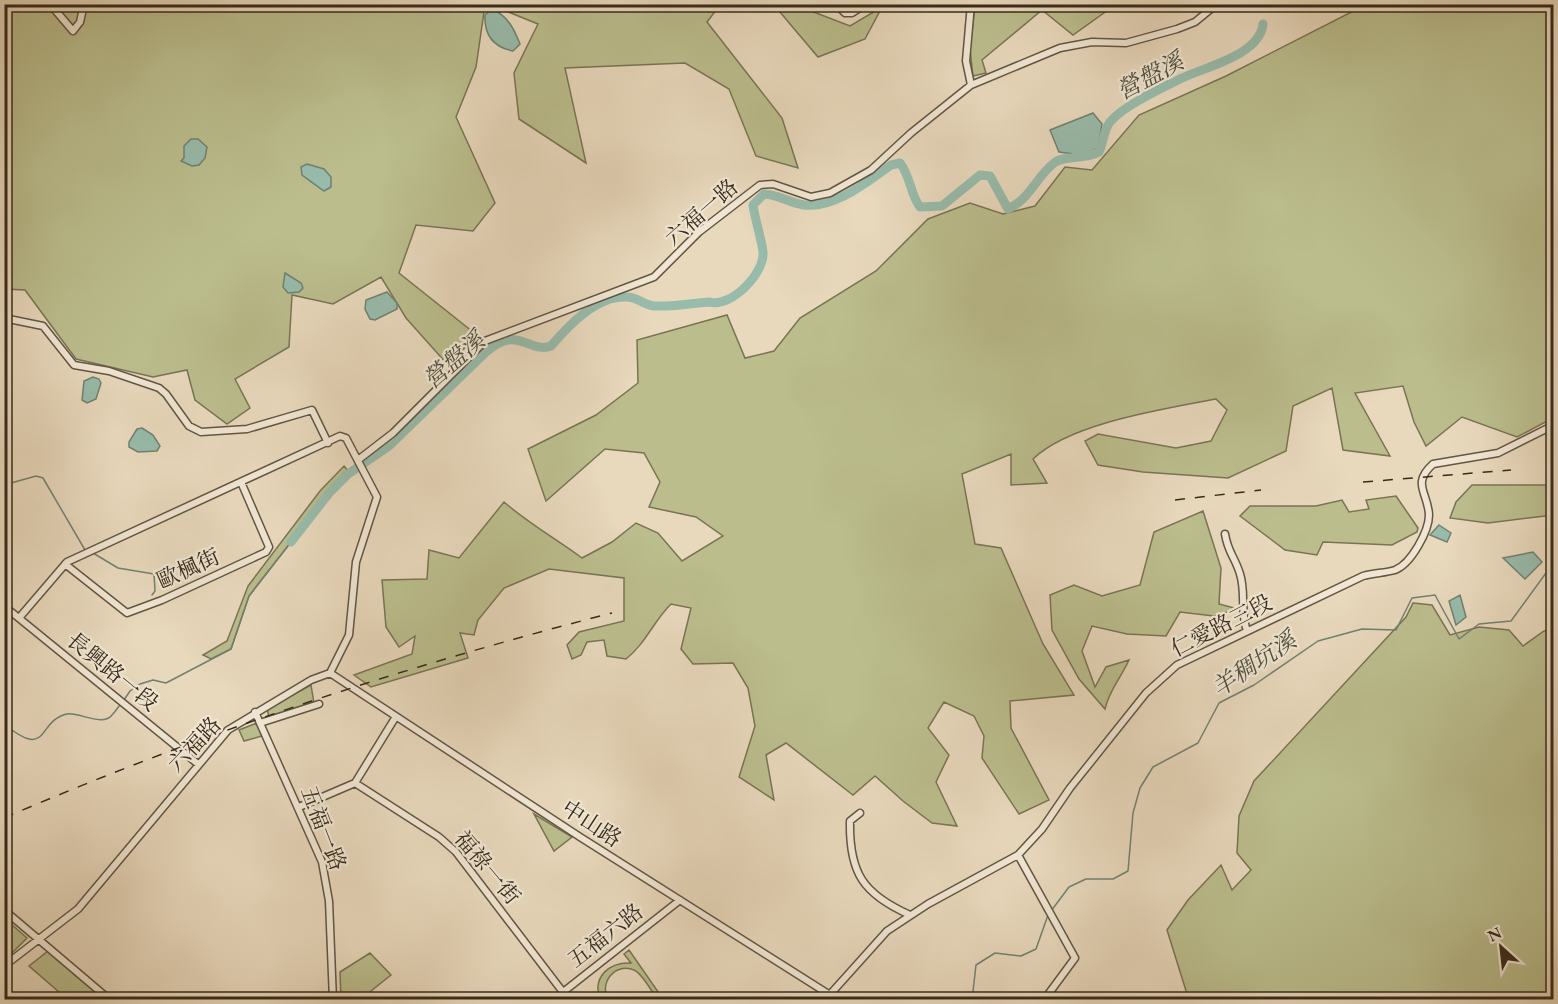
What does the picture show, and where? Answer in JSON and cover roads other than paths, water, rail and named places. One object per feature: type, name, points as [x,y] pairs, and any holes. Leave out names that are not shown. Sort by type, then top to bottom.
[{"type":"street","points":[[50,4],[74,31],[80,22],[84,4]]},
{"type":"street","points":[[841,4],[841,9],[845,12],[852,12],[866,4]]},
{"type":"street","points":[[971,4],[966,61],[971,86]]},
{"type":"street","name":"六福一路","points":[[358,460],[393,433],[485,341],[654,277],[699,232],[765,183],[811,197],[850,184],[871,171],[911,133],[971,86],[1060,48],[1092,42],[1126,43],[1189,25],[1217,4]]},
{"type":"street","points":[[4,318],[42,326],[74,364],[109,371],[159,388],[189,426],[201,432],[247,429],[312,410],[328,443]]},
{"type":"street","name":"仁愛路三段","points":[[825,999],[878,939],[910,915],[1018,855],[1042,829],[1119,726],[1163,676],[1177,665],[1363,576],[1397,569],[1404,564],[1425,531],[1429,518],[1421,486],[1424,472],[1433,464],[1498,453],[1554,425]]},
{"type":"street","points":[[19,618],[65,564],[340,436],[346,438],[377,501],[356,562],[349,635],[330,673]]},
{"type":"street","name":"歐楓街","points":[[65,564],[127,613],[266,552],[269,547],[241,482]]},
{"type":"street","points":[[1225,534],[1227,551],[1240,572],[1244,592],[1244,621],[1247,631]]},
{"type":"street","name":"長興路一段","points":[[4,606],[198,764]]},
{"type":"street","name":"六福路","points":[[4,966],[78,909],[228,730],[255,712],[330,673]]},
{"type":"street","name":"中山路","points":[[330,673],[395,718],[838,999]]},
{"type":"street","points":[[260,723],[319,704]]},
{"type":"street","name":"五福一路","points":[[255,712],[299,807],[325,874],[333,999]]},
{"type":"street","points":[[299,807],[355,783],[395,718]]},
{"type":"street","name":"福祿一街","points":[[355,783],[439,837],[456,852],[569,999]]},
{"type":"street","points":[[860,813],[850,821],[855,866],[868,890],[880,901],[910,915]]},
{"type":"street","points":[[1018,855],[1075,958],[1044,999]]},
{"type":"street","name":"五福六路","points":[[552,999],[680,900]]},
{"type":"street","points":[[4,910],[110,999]]},
{"type":"waterway","name":"營盤溪","points":[[291,542],[330,492],[348,474],[389,446],[496,344],[514,340],[540,347],[551,346],[584,313],[605,301],[616,298],[631,297],[650,305],[661,306],[718,302],[737,294],[753,279],[762,260],[763,252],[753,205],[764,194],[804,205],[827,203],[862,186],[891,165],[900,163],[920,207],[942,206],[980,175],[990,176],[1008,209],[1022,200],[1054,163],[1099,152],[1108,125],[1124,110],[1182,78],[1242,52],[1260,35],[1263,24]]},
{"type":"waterway","points":[[4,485],[36,476],[43,478],[85,550]]},
{"type":"waterway","name":"營盤溪","points":[[124,700],[130,691],[140,684],[153,680],[166,683],[231,649],[249,596],[291,542]]},
{"type":"waterway","points":[[93,553],[118,568],[154,574],[155,591],[152,595]]},
{"type":"waterway","name":"羊稠坑溪","points":[[1051,911],[1069,887],[1086,879],[1113,879],[1128,871],[1133,813],[1140,788],[1153,767],[1198,743],[1219,703],[1254,685],[1318,641],[1362,629],[1396,630],[1412,598],[1435,595],[1459,639],[1479,624],[1511,621],[1546,573],[1554,576]]},
{"type":"waterway","name":"營盤溪","points":[[4,724],[29,739],[36,739],[57,718],[72,714],[103,720],[112,715],[121,704]]},
{"type":"waterway","name":"羊稠坑溪","points":[[972,1000],[976,965],[995,953],[1021,956],[1036,949],[1048,915]]},
{"type":"railway","points":[[1363,482],[1511,470]]},
{"type":"railway","points":[[1175,500],[1261,490]]},
{"type":"railway","points":[[4,818],[153,758],[304,704],[457,655],[612,613]]}]
